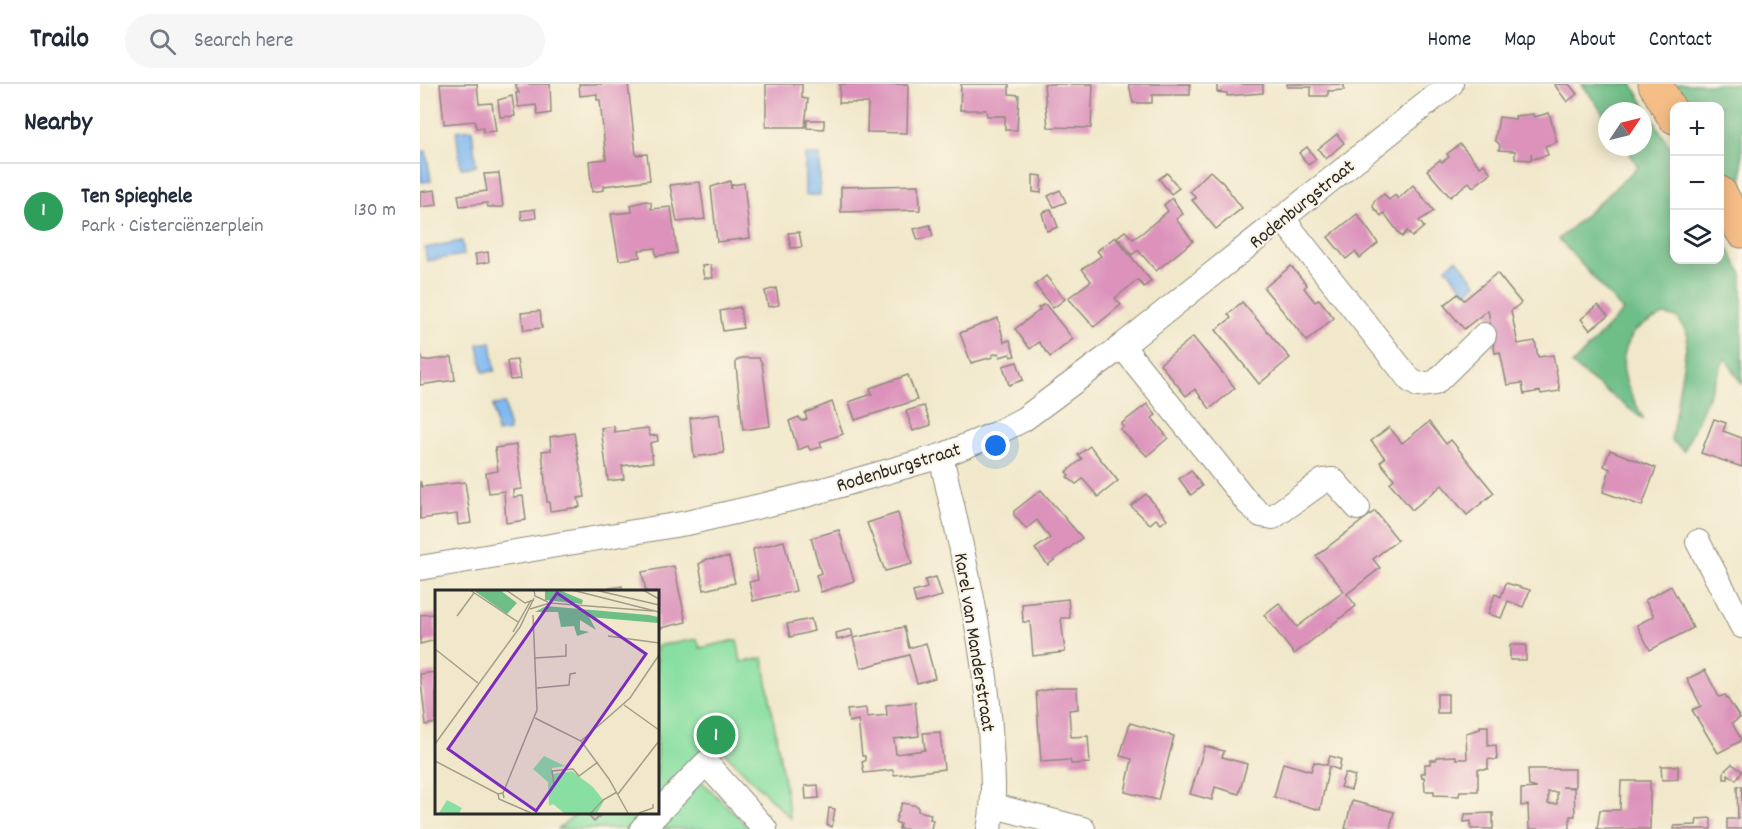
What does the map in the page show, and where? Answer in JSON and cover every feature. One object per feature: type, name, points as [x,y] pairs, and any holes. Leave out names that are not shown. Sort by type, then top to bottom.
[{"type":"highway","points":[[1656,84],[1670,110]]},
{"type":"highway","points":[[1724,201],[1742,231]]},
{"type":"street","name":"Rodenburgstraat","points":[[420,568],[687,524],[800,497],[941,456],[1024,419],[1122,346],[1448,86]]},
{"type":"street","points":[[1282,218],[1410,380],[1418,385],[1435,383],[1484,335]]},
{"type":"street","points":[[1122,346],[1248,503],[1261,515],[1273,517],[1323,481],[1333,480],[1358,508]]},
{"type":"street","name":"Karel van Manderstraat","points":[[941,456],[974,602],[990,711],[992,817]]},
{"type":"street","points":[[1698,542],[1742,626]]},
{"type":"street","points":[[658,812],[706,763],[765,829]]},
{"type":"street","points":[[642,829],[657,814]]},
{"type":"street","points":[[992,817],[1083,829]]},
{"type":"green space","points":[[1582,84],[1632,84],[1643,102],[1598,102],[1598,106]]},
{"type":"green space","points":[[1676,84],[1742,84],[1742,200],[1724,167],[1724,102],[1687,102]]},
{"type":"green space","points":[[1652,117],[1670,147],[1670,264],[1724,264],[1724,241],[1742,274],[1742,384],[1725,358],[1684,451],[1671,440],[1688,335],[1678,318],[1664,315],[1641,326],[1635,331],[1624,354],[1623,365],[1628,387],[1644,420],[1572,365],[1623,311],[1559,239],[1638,167],[1631,156],[1652,156]]},
{"type":"green space","points":[[697,639],[700,648],[737,640],[741,662],[763,658],[790,818],[723,751],[713,762],[692,772],[750,829],[558,829],[576,814],[658,814],[658,646]]},
{"type":"water","points":[[472,129],[476,166],[461,168],[456,131]]},
{"type":"water","points":[[426,151],[431,181],[421,182],[420,152]]},
{"type":"water","points":[[805,155],[820,155],[820,195],[805,195]]},
{"type":"water","points":[[462,241],[464,255],[427,261],[425,248]]},
{"type":"water","points":[[1457,259],[1477,284],[1466,292],[1446,268]]},
{"type":"water","points":[[491,342],[495,371],[483,372],[478,344]]},
{"type":"water","points":[[505,404],[509,431],[497,433],[493,405]]},
{"type":"building","points":[[440,84],[477,84],[479,104],[492,103],[496,131],[483,132],[483,127],[476,128],[475,121],[444,124]]},
{"type":"building","points":[[515,84],[550,84],[551,113],[538,115],[536,105],[518,107],[516,93],[519,93]]},
{"type":"building","points":[[579,84],[628,84],[636,155],[647,154],[650,180],[604,186],[604,190],[592,192],[589,161],[606,159],[600,100],[597,100],[597,94],[580,96]]},
{"type":"building","points":[[766,84],[802,84],[802,98],[808,99],[805,127],[766,127]]},
{"type":"building","points":[[840,84],[908,84],[907,133],[867,132],[868,103],[839,103]]},
{"type":"building","points":[[961,84],[1009,84],[1009,94],[1019,95],[1017,130],[1005,130],[1005,116],[987,116],[986,110],[960,110]]},
{"type":"building","points":[[1044,84],[1093,84],[1091,128],[1048,127]]},
{"type":"building","points":[[1129,84],[1190,84],[1190,95],[1152,95],[1152,103],[1133,103]]},
{"type":"building","points":[[1217,84],[1263,84],[1263,93],[1227,96],[1227,93],[1217,92]]},
{"type":"building","points":[[1287,84],[1344,84],[1344,90],[1328,91],[1328,96],[1311,96],[1311,87],[1287,87]]},
{"type":"building","points":[[1554,84],[1569,84],[1577,94],[1567,102]]},
{"type":"building","points":[[512,96],[515,116],[500,117],[498,100]]},
{"type":"building","points":[[1549,113],[1557,142],[1545,146],[1548,155],[1532,159],[1531,153],[1531,160],[1515,159],[1515,151],[1499,150],[1500,145],[1495,140],[1499,117],[1516,119],[1515,116],[1533,114],[1534,117]]},
{"type":"building","points":[[807,120],[824,120],[824,129],[807,128]]},
{"type":"building","points":[[1337,134],[1344,143],[1326,159],[1318,149]]},
{"type":"building","points":[[1460,144],[1480,167],[1484,164],[1491,173],[1473,187],[1469,182],[1450,197],[1427,170],[1440,160],[1442,162],[1449,157],[1447,154]]},
{"type":"building","points":[[1307,147],[1316,159],[1308,165],[1299,153]]},
{"type":"building","points":[[1210,171],[1223,183],[1242,208],[1216,229],[1192,200],[1196,198],[1190,191]]},
{"type":"building","points":[[499,173],[503,207],[488,207],[487,203],[460,206],[458,195],[487,191],[484,174]]},
{"type":"building","points":[[1167,173],[1179,188],[1171,194],[1159,179]]},
{"type":"building","points":[[1033,175],[1042,176],[1041,193],[1033,192]]},
{"type":"building","points":[[730,181],[731,189],[732,185],[744,183],[750,238],[717,242],[711,187]]},
{"type":"building","points":[[700,182],[705,219],[677,222],[670,185]]},
{"type":"building","points":[[919,185],[920,210],[841,212],[841,187]]},
{"type":"building","points":[[1413,185],[1434,211],[1419,221],[1424,227],[1412,237],[1407,231],[1402,237],[1384,213],[1381,216],[1373,207],[1374,201],[1384,194],[1389,200],[1395,195],[1398,199]]},
{"type":"building","points":[[435,190],[437,205],[420,207],[420,192]]},
{"type":"building","points":[[1060,190],[1066,202],[1054,207],[1048,196]]},
{"type":"building","points":[[1172,198],[1183,214],[1176,219],[1193,241],[1156,271],[1138,250],[1132,255],[1117,237],[1125,231],[1133,239],[1142,233],[1168,211],[1164,205]]},
{"type":"building","points":[[651,202],[651,209],[671,207],[677,253],[656,256],[655,248],[639,250],[640,257],[619,260],[611,214],[632,212],[631,205]]},
{"type":"building","points":[[535,209],[536,218],[522,220],[521,211]]},
{"type":"building","points":[[1051,209],[1058,227],[1047,231],[1042,213]]},
{"type":"building","points":[[1357,214],[1378,243],[1360,258],[1355,252],[1346,259],[1328,237]]},
{"type":"building","points":[[930,225],[933,236],[918,240],[914,229]]},
{"type":"building","points":[[799,232],[802,247],[791,248],[788,233]]},
{"type":"building","points":[[1115,237],[1151,281],[1144,287],[1138,280],[1115,298],[1121,305],[1094,327],[1068,298],[1091,281],[1082,269],[1101,256],[1097,251]]},
{"type":"building","points":[[488,252],[489,262],[477,264],[475,254]]},
{"type":"building","points":[[711,265],[713,278],[704,278],[702,266]]},
{"type":"building","points":[[1291,266],[1307,285],[1304,288],[1315,302],[1319,299],[1334,318],[1307,341],[1264,288]]},
{"type":"building","points":[[1497,273],[1521,303],[1511,311],[1518,344],[1535,341],[1538,357],[1553,355],[1560,391],[1524,394],[1522,383],[1507,385],[1500,352],[1495,353],[1488,310],[1464,329],[1444,305],[1458,294],[1464,300]]},
{"type":"building","points":[[1046,276],[1065,299],[1053,308],[1035,285]]},
{"type":"building","points":[[776,288],[779,305],[768,307],[765,291]]},
{"type":"building","points":[[1242,302],[1290,358],[1259,384],[1216,330],[1231,318],[1228,314]]},
{"type":"building","points":[[1046,305],[1073,339],[1050,357],[1039,342],[1030,349],[1015,329],[1040,310],[1038,308]]},
{"type":"building","points":[[1598,305],[1608,316],[1590,330],[1581,319]]},
{"type":"building","points":[[740,307],[743,328],[723,331],[720,311]]},
{"type":"building","points":[[540,311],[542,328],[524,330],[521,313]]},
{"type":"building","points":[[998,318],[1004,342],[1010,340],[1015,356],[1011,357],[1010,354],[1000,357],[999,353],[971,363],[960,333]]},
{"type":"building","points":[[1193,337],[1235,388],[1210,409],[1195,389],[1186,396],[1160,364]]},
{"type":"building","points":[[420,351],[423,361],[452,357],[455,380],[420,385]]},
{"type":"building","points":[[742,358],[759,358],[762,363],[770,426],[743,430],[736,366],[736,361]]},
{"type":"building","points":[[517,360],[520,379],[510,380],[507,361]]},
{"type":"building","points":[[1017,362],[1023,380],[1009,385],[1003,366]]},
{"type":"building","points":[[908,375],[917,400],[855,420],[849,402],[872,394],[870,388]]},
{"type":"building","points":[[832,402],[843,434],[820,442],[822,447],[810,450],[808,446],[798,450],[789,421],[799,417],[801,421],[807,419],[805,413]]},
{"type":"building","points":[[1147,404],[1156,415],[1152,418],[1168,438],[1147,456],[1120,429],[1123,427],[1121,424]]},
{"type":"building","points":[[924,406],[931,425],[913,431],[906,411]]},
{"type":"building","points":[[719,414],[724,453],[694,457],[690,418]]},
{"type":"building","points":[[1714,419],[1726,423],[1723,431],[1742,438],[1742,467],[1701,453]]},
{"type":"building","points":[[1429,422],[1446,444],[1451,440],[1494,493],[1467,515],[1442,485],[1412,510],[1390,483],[1394,479],[1380,462],[1385,458],[1371,441],[1389,427],[1402,443]]},
{"type":"building","points":[[614,426],[614,432],[648,428],[650,436],[657,435],[658,441],[650,443],[653,462],[622,466],[624,479],[608,481],[601,428]]},
{"type":"building","points":[[574,433],[585,497],[578,498],[580,507],[550,511],[542,451],[551,450],[550,437]]},
{"type":"building","points":[[516,445],[522,489],[513,490],[513,497],[523,496],[526,520],[506,523],[504,491],[489,493],[486,473],[498,471],[495,448]]},
{"type":"building","points":[[1090,446],[1118,481],[1098,497],[1083,479],[1076,484],[1067,477],[1069,475],[1066,472],[1082,459],[1078,455]]},
{"type":"building","points":[[1610,450],[1656,468],[1642,506],[1603,492],[1610,469],[1604,466]]},
{"type":"building","points":[[1191,470],[1202,486],[1191,495],[1179,479]]},
{"type":"building","points":[[420,481],[422,487],[465,482],[471,523],[458,525],[457,514],[420,519]]},
{"type":"building","points":[[1041,490],[1082,538],[1048,565],[1035,549],[1050,538],[1037,520],[1026,529],[1014,515],[1014,511]]},
{"type":"building","points":[[1146,494],[1167,519],[1161,524],[1156,519],[1150,524],[1131,506]]},
{"type":"building","points":[[1375,511],[1398,540],[1373,559],[1380,568],[1347,594],[1356,606],[1294,654],[1264,615],[1279,603],[1297,627],[1344,591],[1316,556]]},
{"type":"building","points":[[898,513],[912,564],[885,571],[867,523]]},
{"type":"building","points":[[839,530],[854,581],[821,592],[816,575],[821,573],[811,538]]},
{"type":"building","points":[[784,541],[796,591],[753,601],[749,582],[758,580],[753,549]]},
{"type":"building","points":[[729,557],[735,583],[704,590],[699,564],[707,559]]},
{"type":"building","points":[[674,566],[686,622],[658,629],[658,590],[646,590],[642,572]]},
{"type":"building","points":[[936,577],[942,596],[916,603],[913,592],[927,588],[925,580]]},
{"type":"building","points":[[1506,583],[1530,590],[1523,607],[1508,601],[1501,618],[1488,614],[1495,594],[1501,597]]},
{"type":"building","points":[[622,586],[623,590],[599,590]]},
{"type":"building","points":[[1671,586],[1693,628],[1650,650],[1637,625],[1654,616],[1645,600]]},
{"type":"building","points":[[1068,599],[1070,618],[1061,618],[1065,652],[1033,656],[1030,622],[1023,622],[1022,604]]},
{"type":"building","points":[[435,614],[435,640],[420,644],[420,615]]},
{"type":"building","points":[[811,619],[814,631],[790,637],[787,624]]},
{"type":"building","points":[[904,627],[909,648],[926,643],[935,678],[917,683],[909,655],[861,668],[853,638]]},
{"type":"building","points":[[851,629],[853,636],[837,640],[836,633]]},
{"type":"building","points":[[1510,645],[1526,645],[1526,660],[1510,660]]},
{"type":"building","points":[[1705,670],[1719,697],[1725,695],[1740,718],[1732,723],[1741,739],[1718,753],[1692,710],[1701,706],[1687,679]]},
{"type":"building","points":[[435,672],[435,723],[426,725],[420,674]]},
{"type":"building","points":[[1056,688],[1077,688],[1078,709],[1069,710],[1071,737],[1088,736],[1090,763],[1071,764],[1070,760],[1041,762],[1036,692]]},
{"type":"building","points":[[1437,694],[1448,694],[1448,713],[1437,713]]},
{"type":"building","points":[[915,702],[919,736],[894,739],[896,754],[925,750],[923,733],[940,732],[944,769],[894,775],[893,770],[864,773],[862,762],[865,761],[865,756],[862,756],[858,720],[849,722],[847,710],[866,708],[867,717],[887,715],[886,705]]},
{"type":"building","points":[[1130,723],[1174,736],[1158,800],[1125,792],[1132,759],[1120,756]]},
{"type":"building","points":[[1480,726],[1488,726],[1488,746],[1496,745],[1497,760],[1488,759],[1488,769],[1478,769],[1478,791],[1460,791],[1459,796],[1434,795],[1434,791],[1425,791],[1424,777],[1421,773],[1425,773],[1425,764],[1430,764],[1430,760],[1436,760],[1437,757],[1456,756],[1456,759],[1467,759],[1466,733],[1480,729]]},
{"type":"building","points":[[1205,746],[1224,751],[1222,757],[1247,764],[1239,794],[1215,787],[1212,800],[1190,794]]},
{"type":"building","points":[[1330,756],[1341,759],[1339,770],[1329,766],[1320,810],[1274,797],[1283,763],[1311,771],[1314,762],[1327,765]]},
{"type":"building","points":[[1732,764],[1742,771],[1736,780],[1728,774],[1728,779],[1724,779],[1724,771]]},
{"type":"building","points":[[1661,766],[1678,766],[1678,779],[1662,780]]},
{"type":"building","points":[[1528,769],[1575,769],[1575,787],[1562,787],[1574,788],[1575,816],[1570,816],[1570,829],[1529,829],[1528,805],[1521,806],[1521,789],[1537,788],[1529,786]],"holes":[[[1548,792],[1557,792],[1557,804],[1548,804]]]},
{"type":"building","points":[[1345,773],[1355,776],[1351,790],[1340,787]]},
{"type":"building","points":[[1621,781],[1650,781],[1650,829],[1597,829],[1600,810],[1620,810]]},
{"type":"building","points":[[818,785],[819,798],[806,799],[805,786]]},
{"type":"building","points":[[1737,786],[1742,786],[1742,829],[1727,829],[1727,819],[1738,819]]},
{"type":"building","points":[[1352,801],[1394,812],[1390,829],[1345,829]]},
{"type":"building","points":[[902,803],[918,806],[918,811],[931,814],[930,819],[933,820],[931,829],[899,829],[900,824],[895,822]]},
{"type":"building","points":[[829,808],[835,809],[832,827],[827,825]]},
{"type":"building","points":[[1493,813],[1493,829],[1471,829],[1471,821],[1464,822],[1465,814]]},
{"type":"building","points":[[587,814],[602,814],[594,822]]},
{"type":"building","points":[[1711,818],[1711,829],[1674,829],[1674,826],[1696,825],[1697,819]]},
{"type":"place","name":"Ten Spieghele","points":[[716,735]]}]
